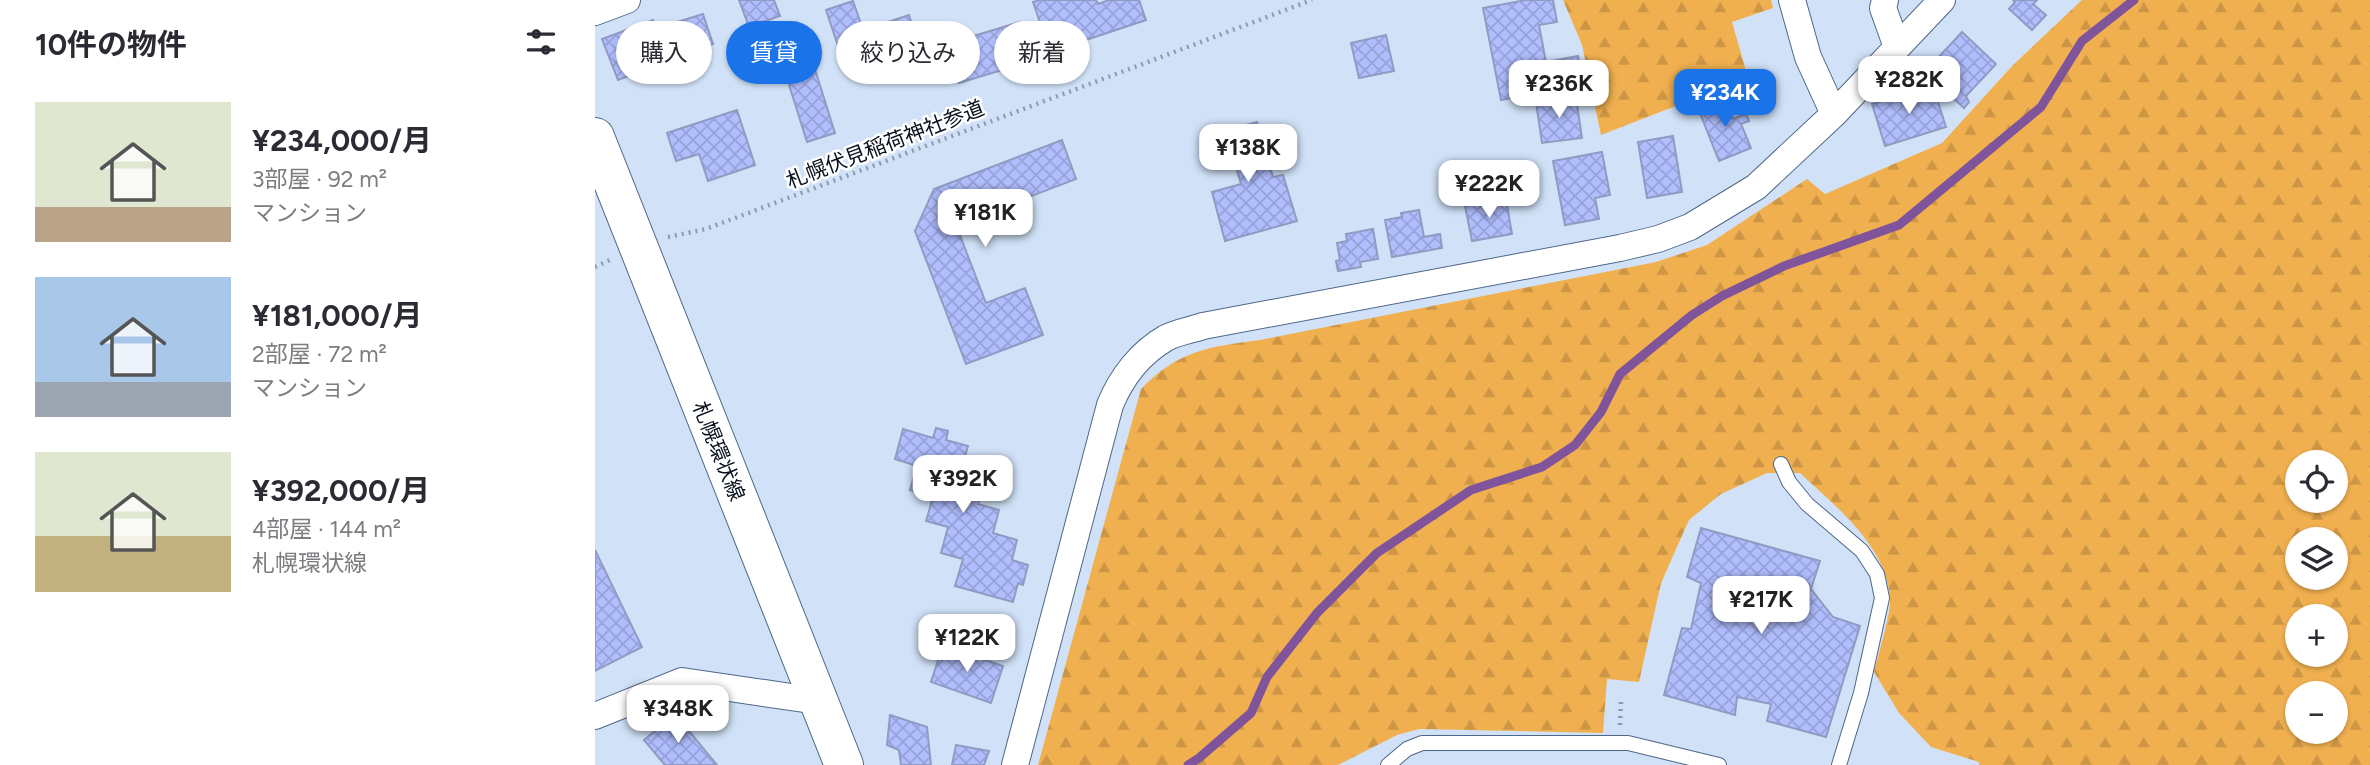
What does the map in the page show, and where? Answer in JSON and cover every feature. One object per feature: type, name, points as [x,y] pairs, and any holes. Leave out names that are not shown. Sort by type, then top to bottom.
[{"type":"main road","name":"札幌環状線","points":[[595,137],[844,765]]},
{"type":"street","points":[[595,12],[627,0]]},
{"type":"street","points":[[1792,0],[1808,57],[1834,114]]},
{"type":"street","points":[[1885,0],[1883,8],[1897,47]]},
{"type":"street","points":[[1015,765],[1110,405],[1119,382],[1144,355],[1167,337],[1203,326],[1658,239],[1690,227],[1756,187],[1834,114],[1942,0]]},
{"type":"street","points":[[595,716],[682,681],[818,701]]},
{"type":"lane","points":[[1781,464],[1789,482],[1807,503],[1861,551],[1877,574],[1882,598],[1861,693],[1839,765]]},
{"type":"lane","points":[[1388,765],[1407,749],[1422,743],[1629,743],[1719,765]]},
{"type":"path","name":"札幌伏見稲荷神社参道","points":[[664,238],[715,225],[1312,0]]},
{"type":"green space","points":[[1563,0],[1771,0],[1773,8],[1732,22],[1748,78],[1601,135],[1582,45]]},
{"type":"green space","points":[[2082,0],[2370,0],[2370,765],[1979,765],[1979,762],[1931,747],[1899,713],[1874,672],[1890,598],[1879,561],[1869,544],[1857,528],[1800,473],[1767,473],[1721,494],[1689,520],[1661,583],[1639,682],[1607,679],[1603,733],[1419,729],[1397,735],[1338,765],[1038,765],[1141,389],[1168,366],[1195,352],[1210,348],[1656,262],[1707,245],[1807,179],[1825,194],[1942,143],[2013,65]]},
{"type":"building","points":[[739,0],[774,0],[780,16],[766,21],[747,21]]},
{"type":"building","points":[[1096,0],[1098,4],[1109,0],[1139,0],[1146,20],[1090,39],[1090,21],[1039,21],[1033,2]]},
{"type":"building","points":[[1526,0],[1553,0],[1557,22],[1539,25],[1546,62],[1578,56],[1584,84],[1501,100],[1483,8]]},
{"type":"building","points":[[2013,0],[2037,0],[2033,4],[2046,15],[2032,30],[2009,9],[2015,2]]},
{"type":"building","points":[[853,1],[860,21],[836,21],[836,40],[826,10]]},
{"type":"building","points":[[703,14],[705,21],[681,21]]},
{"type":"building","points":[[909,15],[911,21],[891,21]]},
{"type":"building","points":[[994,30],[994,72],[980,77],[980,34]]},
{"type":"building","points":[[1962,32],[1996,64],[1966,96],[1969,102],[1964,108],[1921,68],[1932,57],[1936,60]]},
{"type":"building","points":[[616,34],[616,75],[602,39]]},
{"type":"building","points":[[1386,35],[1394,71],[1359,78],[1351,43]]},
{"type":"building","points":[[789,84],[820,84],[835,133],[807,142]]},
{"type":"building","points":[[1933,86],[1946,127],[1885,146],[1872,104]]},
{"type":"building","points":[[1576,97],[1582,138],[1542,143],[1536,102]]},
{"type":"building","points":[[1725,98],[1733,119],[1746,114],[1749,121],[1741,124],[1751,148],[1719,161],[1698,108]]},
{"type":"building","points":[[737,110],[755,165],[708,181],[699,154],[676,161],[667,133]]},
{"type":"building","points":[[1257,122],[1273,177],[1283,175],[1297,221],[1225,241],[1212,192],[1241,184],[1235,163],[1213,169],[1203,137]]},
{"type":"building","points":[[1673,136],[1682,192],[1647,198],[1638,142]]},
{"type":"building","points":[[1062,140],[1076,179],[956,225],[986,303],[1025,288],[1043,335],[966,364],[915,231],[934,189]]},
{"type":"building","points":[[1602,152],[1610,195],[1595,198],[1599,219],[1565,225],[1553,161]]},
{"type":"building","points":[[1506,199],[1512,234],[1472,241],[1465,206]]},
{"type":"building","points":[[1419,210],[1424,237],[1440,234],[1442,248],[1392,257],[1385,220],[1402,217],[1401,213]]},
{"type":"building","points":[[1373,229],[1378,259],[1360,262],[1361,267],[1338,271],[1336,261],[1340,260],[1337,243],[1347,241],[1346,234]]},
{"type":"building","points":[[936,428],[948,431],[946,440],[968,446],[961,470],[986,477],[978,504],[999,510],[993,533],[1017,540],[1012,560],[1028,565],[1023,585],[1018,583],[1013,602],[955,586],[963,559],[941,553],[948,527],[926,521],[933,497],[910,490],[917,466],[895,459],[903,429],[933,438]]},
{"type":"building","points":[[1701,528],[1820,561],[1811,589],[1833,617],[1860,626],[1826,737],[1767,721],[1771,704],[1737,697],[1735,715],[1664,695],[1682,628],[1691,629],[1701,583],[1687,577]]},
{"type":"building","points":[[595,550],[642,647],[595,671]]},
{"type":"building","points":[[943,645],[1003,666],[991,703],[931,682]]},
{"type":"building","points":[[675,714],[717,765],[665,765],[644,740]]},
{"type":"building","points":[[890,715],[927,727],[931,765],[901,765],[899,750],[887,745]]},
{"type":"building","points":[[956,745],[989,751],[984,765],[952,765]]},
{"type":"waterway","points":[[1188,765],[1251,713],[1267,677],[1317,613],[1377,553],[1471,490],[1542,467],[1575,445],[1601,412],[1620,374],[1692,315],[1722,296],[1784,266],[1899,225],[2041,107],[2082,41],[2134,0]]}]
